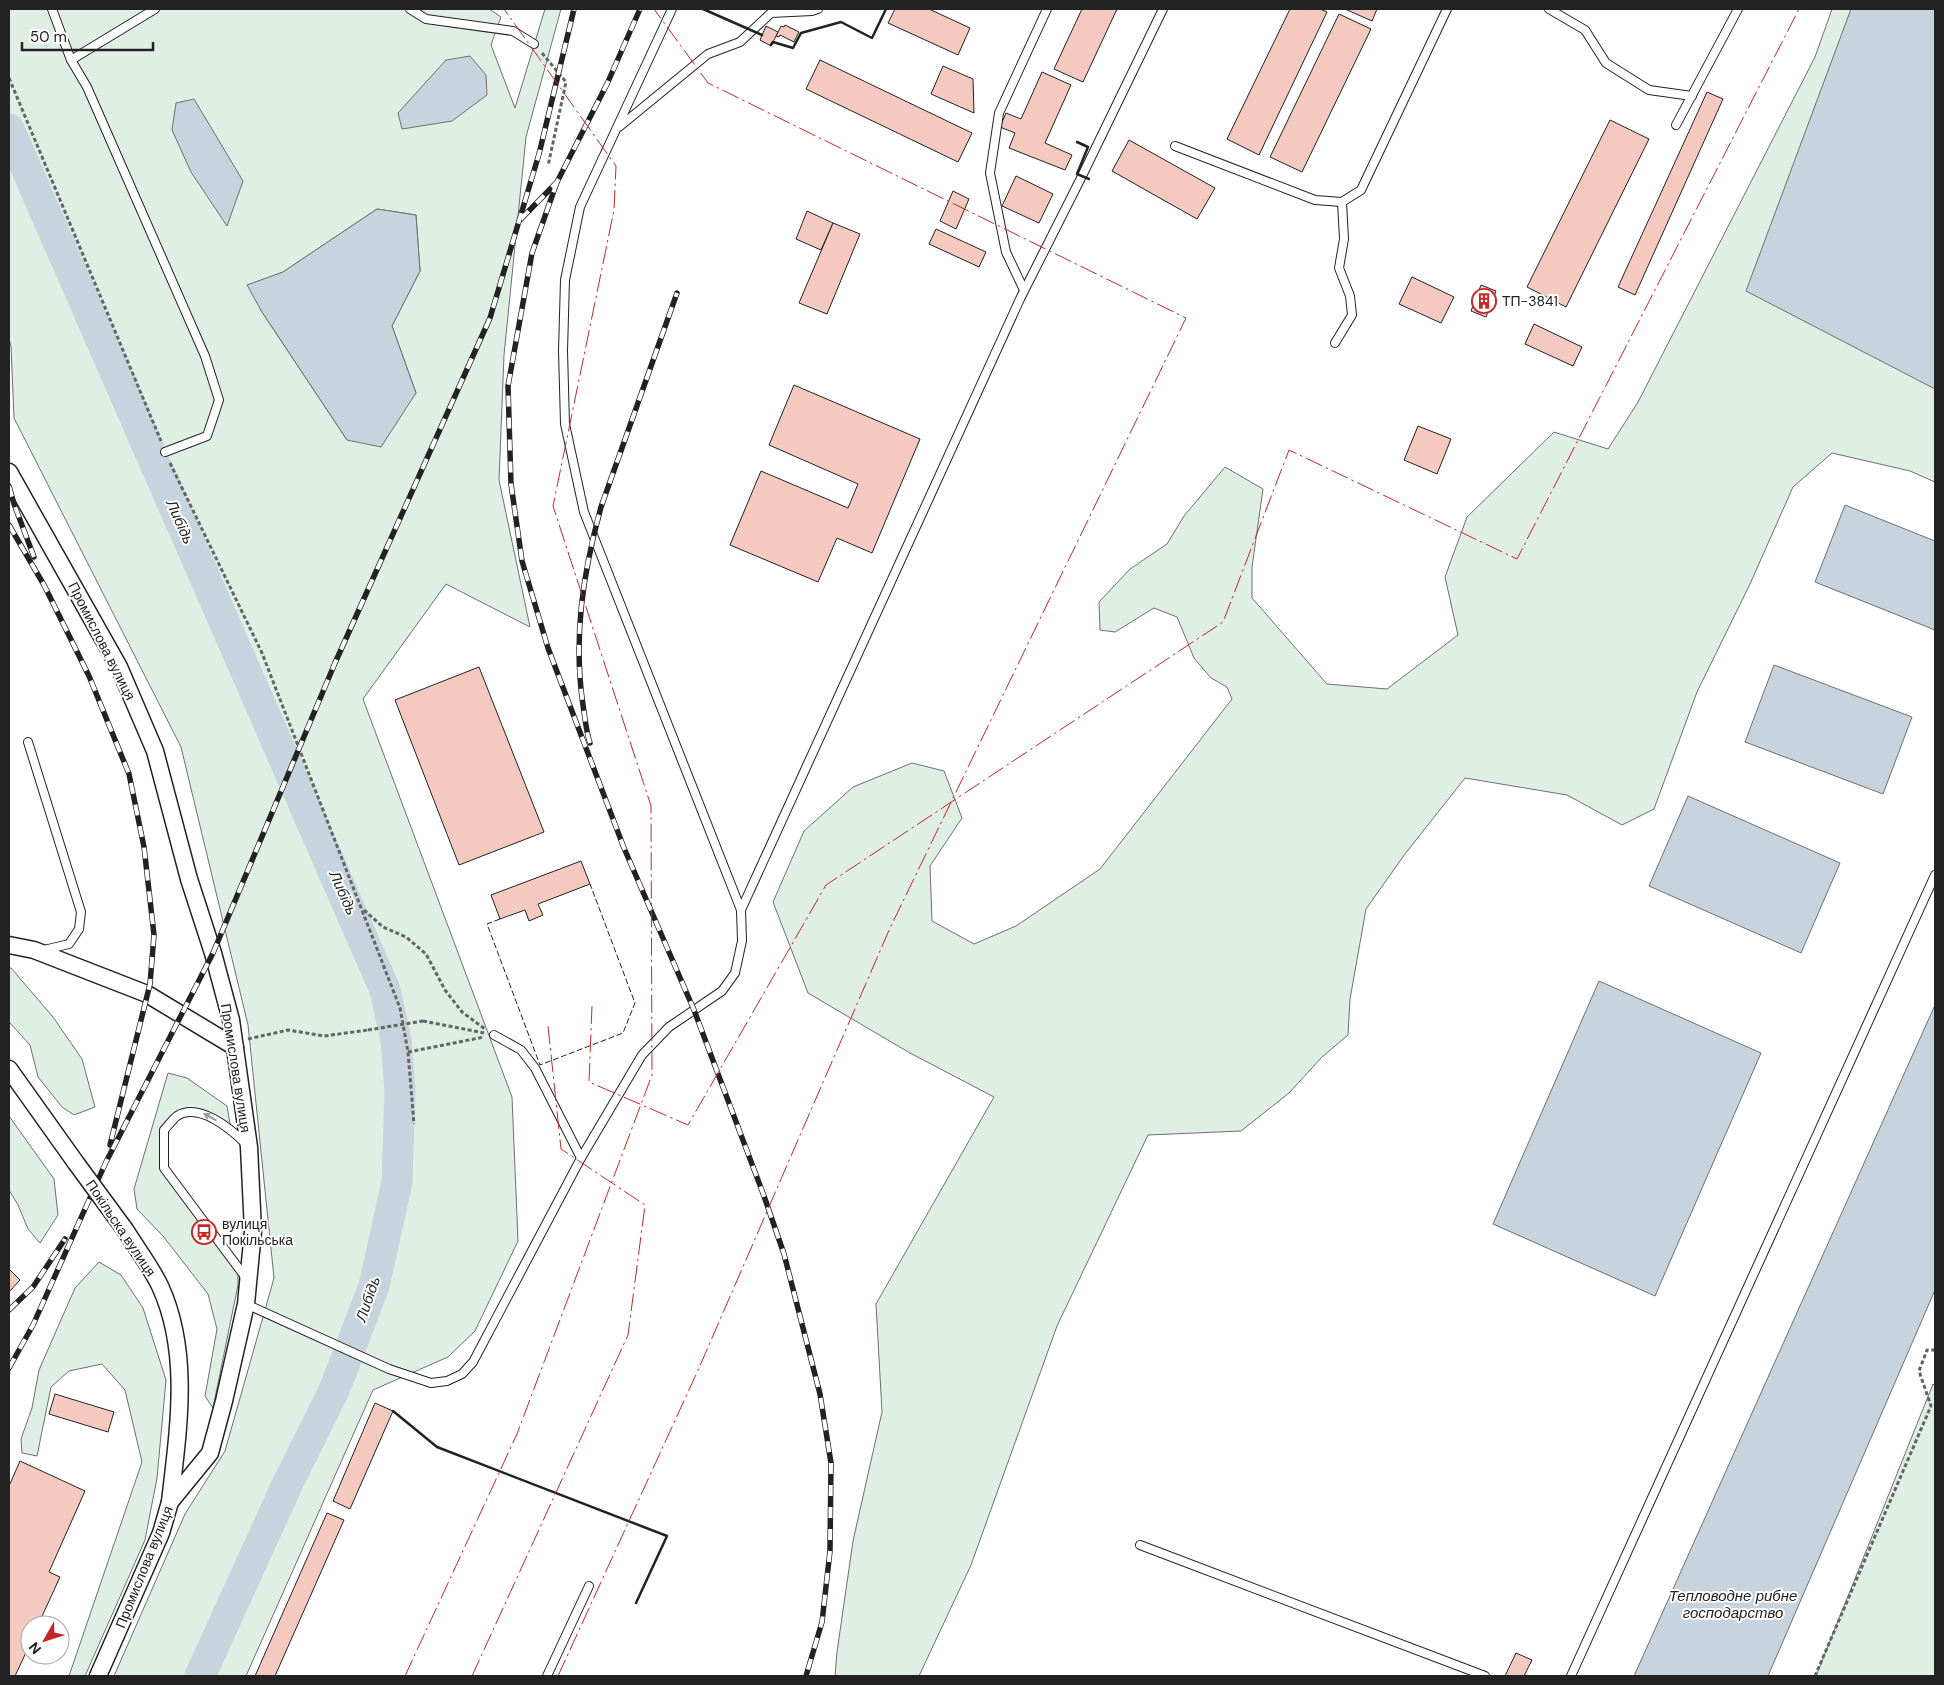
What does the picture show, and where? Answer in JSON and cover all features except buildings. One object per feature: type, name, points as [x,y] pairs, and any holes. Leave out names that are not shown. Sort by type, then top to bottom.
[{"type":"street","name":"Промислова вулиця","points":[[9,472],[119,667],[155,751],[189,879],[213,953],[235,1044],[249,1147],[253,1230],[246,1304],[210,1453],[170,1502],[161,1533],[98,1676]]},
{"type":"street","points":[[9,945],[34,950],[147,994],[235,1044]]},
{"type":"street","name":"Покільска вулиця","points":[[9,1068],[126,1231],[160,1286],[173,1326],[180,1376],[170,1502]]},
{"type":"lane","points":[[52,9],[71,60],[87,87],[201,347],[219,400],[207,436],[165,452]]},
{"type":"lane","points":[[71,60],[155,9]]},
{"type":"lane","points":[[410,9],[426,19],[513,31],[534,44]]},
{"type":"lane","points":[[246,1304],[390,1369],[432,1383],[447,1381],[462,1374],[473,1362],[581,1158],[642,1055],[669,1027],[722,991],[735,973],[742,941],[741,910],[584,512],[565,424],[562,351],[565,280],[580,207],[618,129],[672,9]]},
{"type":"lane","points":[[618,129],[708,54],[740,42],[772,11],[812,11],[818,9]]},
{"type":"lane","points":[[1024,290],[1006,252],[990,173],[999,113],[1047,9]]},
{"type":"lane","points":[[741,910],[1024,290],[1163,9]]},
{"type":"lane","points":[[1175,146],[1314,200],[1342,202],[1360,190],[1448,9]]},
{"type":"lane","points":[[1549,9],[1585,30],[1606,63],[1649,90],[1692,96]]},
{"type":"lane","points":[[1676,125],[1738,9]]},
{"type":"lane","points":[[1335,343],[1352,315],[1350,296],[1339,268],[1344,239],[1342,202]]},
{"type":"lane","points":[[28,742],[81,912],[79,929],[69,944],[50,949],[34,950]]},
{"type":"lane","points":[[1571,1676],[1935,875]]},
{"type":"lane","points":[[494,1035],[521,1050],[535,1068],[581,1158]]},
{"type":"lane","points":[[248,1281],[164,1168],[164,1130],[178,1115],[203,1113],[231,1129],[249,1147]]},
{"type":"lane","points":[[1140,1545],[1485,1676]]},
{"type":"lane","points":[[547,1676],[589,1586]]},
{"type":"path","points":[[534,44],[566,82],[548,166]]},
{"type":"path","points":[[9,78],[165,452],[262,653],[362,908],[400,1008],[408,1052],[414,1124]]},
{"type":"path","points":[[362,908],[383,927],[406,937],[426,954],[445,990],[462,1012],[494,1035]]},
{"type":"path","points":[[235,1044],[288,1030],[324,1036],[424,1021],[494,1035]]},
{"type":"path","points":[[408,1052],[494,1035]]},
{"type":"path","points":[[1815,1676],[1931,1406],[1920,1371],[1927,1350],[1935,1350]]},
{"type":"green space","points":[[9,9],[489,9],[501,17],[491,45],[515,108],[545,9],[561,9],[526,137],[504,355],[499,480],[530,627],[446,584],[363,699],[512,1097],[518,1241],[475,1331],[448,1357],[373,1390],[246,1676],[114,1676],[185,1514],[225,1451],[274,1278],[248,1025],[181,747],[14,418],[11,346],[9,339]],"holes":[[[377,209],[416,215],[420,271],[392,326],[416,393],[347,440],[262,312],[248,285],[283,272]]]},
{"type":"green space","points":[[1832,9],[1935,9],[1935,482],[1910,471],[1832,453],[1793,487],[1750,584],[1697,692],[1654,809],[1622,825],[1567,795],[1465,778],[1405,854],[1366,909],[1350,999],[1348,1035],[1322,1057],[1289,1093],[1241,1131],[1148,1135],[1057,1326],[971,1565],[919,1676],[835,1676],[853,1541],[882,1412],[876,1304],[994,1097],[910,1053],[808,993],[773,902],[804,831],[853,787],[912,763],[944,771],[962,818],[930,866],[932,921],[974,944],[1016,926],[1100,869],[1232,699],[1227,687],[1211,678],[1194,658],[1177,617],[1154,608],[1115,632],[1100,630],[1099,602],[1130,569],[1167,544],[1184,516],[1225,467],[1263,489],[1252,567],[1252,598],[1327,684],[1387,689],[1458,635],[1445,577],[1467,517],[1554,432],[1608,449],[1638,402],[1815,57]]},
{"type":"green space","points":[[9,968],[53,1017],[82,1059],[95,1107],[74,1115],[62,1107],[38,1077],[30,1045],[9,1022]]},
{"type":"green space","points":[[168,1073],[187,1078],[227,1106],[231,1129],[203,1113],[178,1115],[164,1130],[164,1168],[238,1268],[238,1285],[213,1408],[205,1396],[217,1329],[208,1294],[163,1236],[137,1209],[134,1189]]},
{"type":"green space","points":[[9,1116],[54,1179],[58,1215],[40,1243],[28,1229],[18,1205],[9,1190]]},
{"type":"green space","points":[[99,1262],[121,1275],[143,1308],[166,1380],[157,1478],[145,1540],[85,1676],[69,1676],[142,1462],[125,1390],[102,1364],[69,1371],[51,1387],[37,1456],[22,1453],[21,1439],[32,1408],[39,1370],[75,1288]]},
{"type":"green space","points":[[1933,1384],[1935,1386],[1935,1676],[1816,1676]]},
{"type":"water","points":[[1851,9],[1935,9],[1935,389],[1746,291]]},
{"type":"water","points":[[470,56],[486,75],[487,95],[452,121],[402,129],[398,113],[446,60]]},
{"type":"water","points":[[194,99],[243,181],[227,226],[191,172],[172,130],[176,103]]},
{"type":"water","points":[[377,209],[416,215],[420,271],[392,326],[416,393],[381,447],[347,440],[262,312],[247,285],[283,272]]},
{"type":"water","points":[[1845,505],[1935,541],[1935,630],[1815,582]]},
{"type":"water","points":[[1774,665],[1912,717],[1883,794],[1745,742]]},
{"type":"water","points":[[1688,796],[1840,863],[1801,953],[1649,886]]},
{"type":"water","points":[[1599,981],[1761,1053],[1655,1296],[1493,1224]]},
{"type":"water","name":"Тепловодне рибне господарство","points":[[1935,1005],[1935,1290],[1768,1676],[1634,1676]]},
{"type":"waterway","name":"Либідь","points":[[9,129],[385,990],[396,1040],[400,1091],[397,1182],[374,1286],[335,1388],[287,1485],[200,1676]]},
{"type":"railway","points":[[9,1368],[33,1325],[106,1162],[213,953],[335,663],[490,318],[539,154],[574,9]]},
{"type":"railway","points":[[521,219],[557,182],[607,84],[640,9]]},
{"type":"railway","points":[[557,182],[532,253],[508,386],[511,484],[522,561],[548,648],[624,848],[694,1010],[764,1196],[784,1254],[820,1394],[831,1463],[830,1551],[822,1622],[806,1676]]},
{"type":"railway","points":[[590,743],[583,705],[579,655],[582,605],[589,556],[601,507],[677,293]]},
{"type":"railway","points":[[9,486],[34,557]]},
{"type":"railway","points":[[9,525],[44,585],[89,676],[129,774],[144,847],[154,935],[150,984],[110,1145]]},
{"type":"railway","points":[[9,1310],[33,1287],[65,1239]]},
{"type":"fence","points":[[500,919],[487,924],[540,1065],[623,1033],[635,1003],[590,884]]},
{"type":"wall","points":[[703,9],[762,35]]},
{"type":"wall","points":[[771,45],[773,42],[793,48],[801,33],[841,22],[872,38],[886,9]]},
{"type":"wall","points":[[1077,142],[1088,147],[1077,174],[1089,179]]},
{"type":"wall","points":[[393,1411],[437,1447],[667,1536],[636,1603]]},
{"type":"power","points":[[405,1676],[517,1434],[652,1075],[651,806],[553,506],[614,210],[616,166],[504,9]]},
{"type":"power","points":[[558,1676],[699,1368],[890,928],[1186,318],[708,83],[654,9]]},
{"type":"power","points":[[592,1006],[589,1082],[688,1125],[826,885],[1223,622],[1289,450],[1517,559],[1799,9]]},
{"type":"power","points":[[472,1676],[628,1335],[645,1205],[561,1149],[548,1026]]},
{"type":"place","name":"ТП-3841","points":[[1484,301]]},
{"type":"place","name":"вулиця Покільська","points":[[204,1232]]}]
